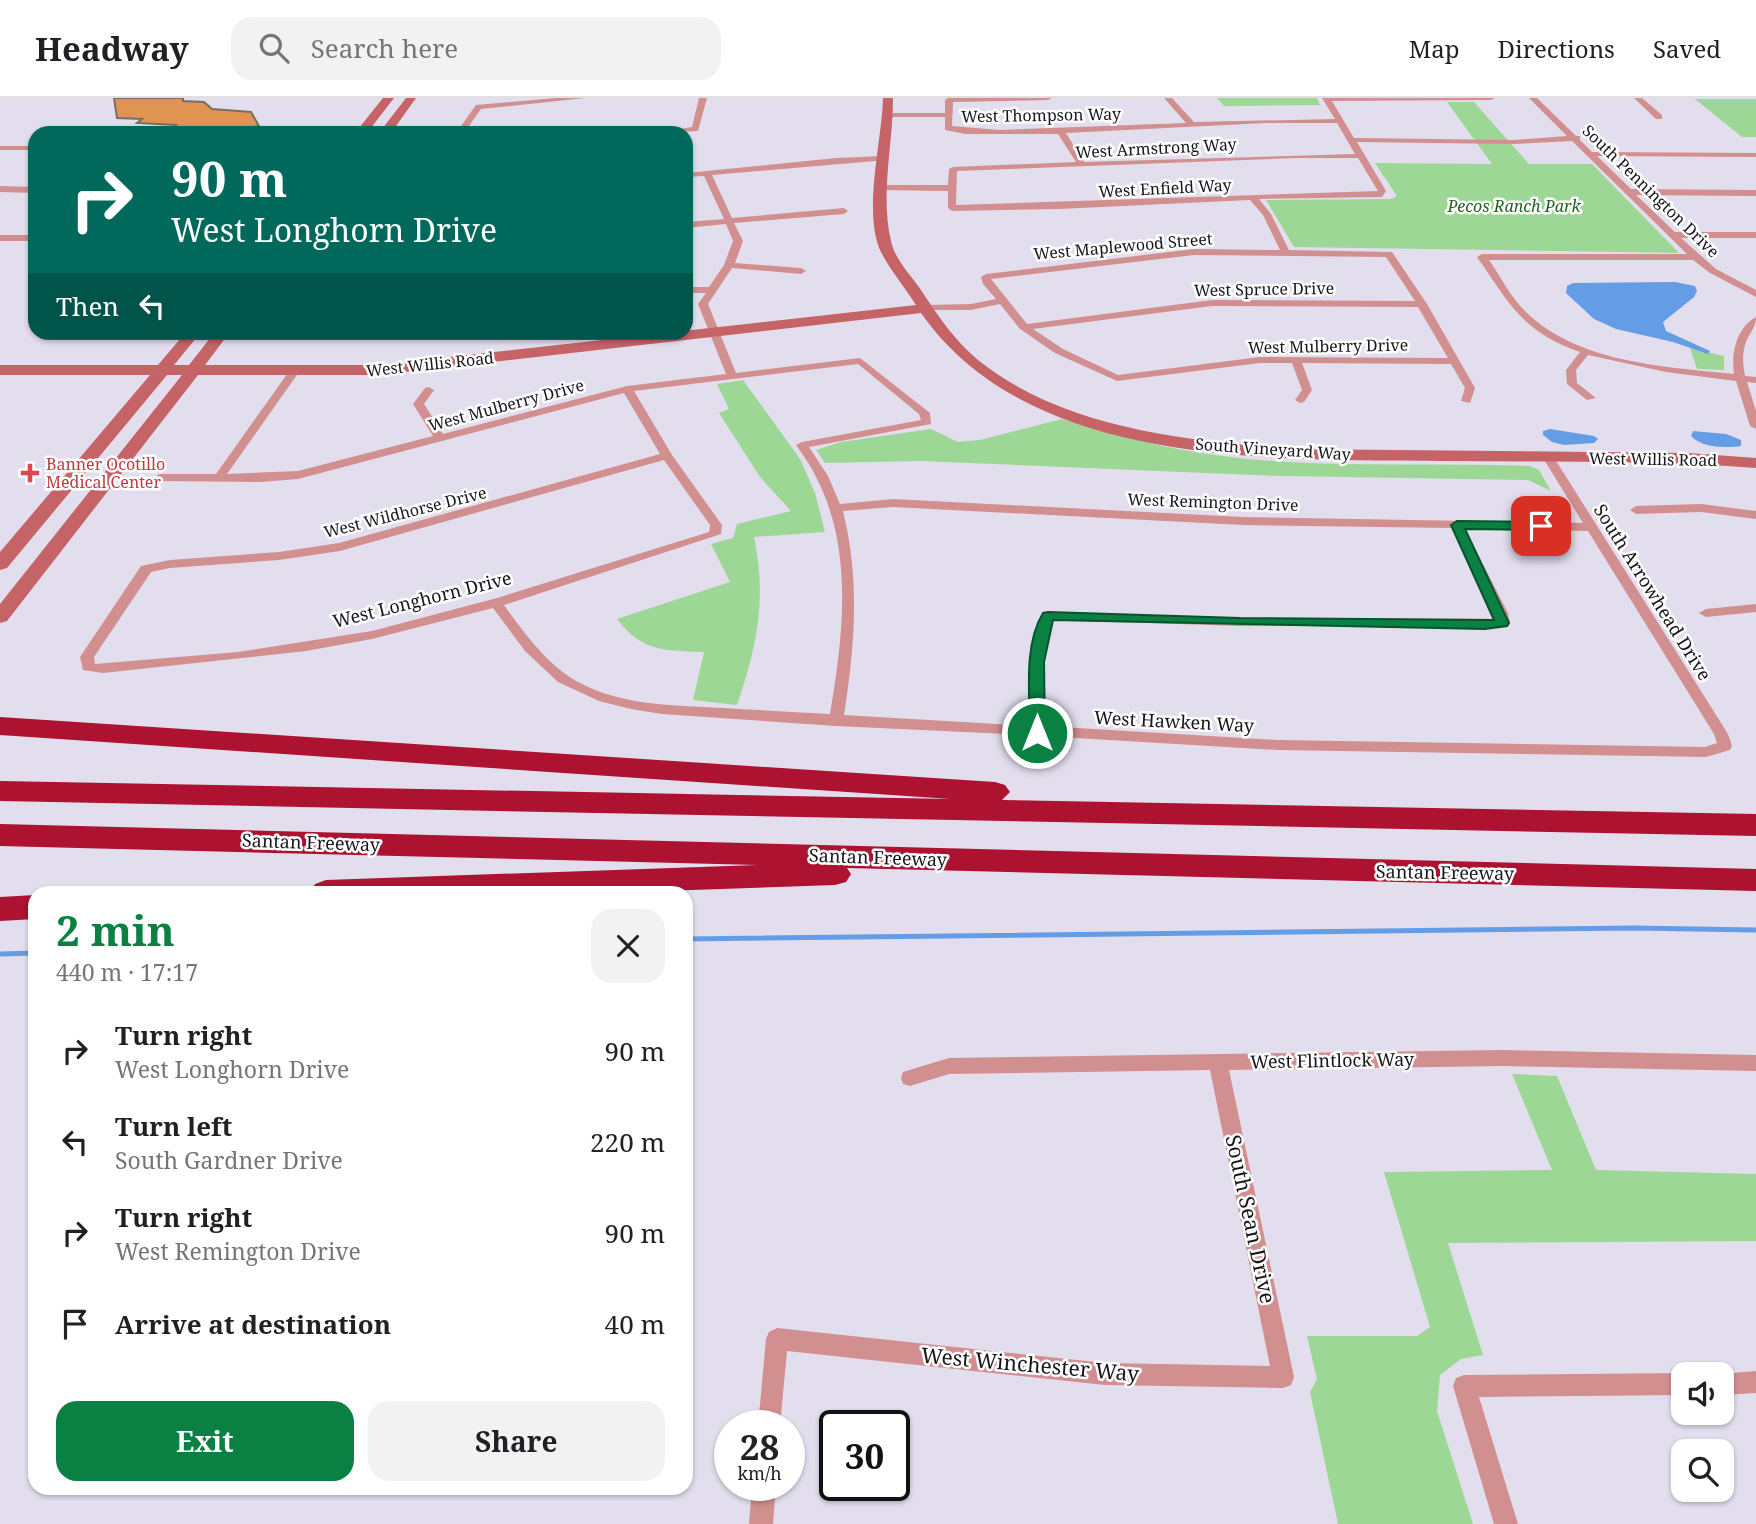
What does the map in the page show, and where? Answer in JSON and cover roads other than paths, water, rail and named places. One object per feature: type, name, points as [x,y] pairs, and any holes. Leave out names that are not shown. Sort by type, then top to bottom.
[{"type":"highway","points":[[0,726],[1432,820]]},
{"type":"highway","points":[[0,790],[1756,825]]},
{"type":"highway","name":"Santan Freeway","points":[[0,835],[1756,880]]},
{"type":"highway","points":[[494,886],[829,874],[1206,867]]},
{"type":"highway","points":[[0,909],[28,907]]},
{"type":"street","points":[[367,126],[389,98]]},
{"type":"street","points":[[390,126],[411,98]]},
{"type":"street","points":[[465,126],[480,107],[581,98]]},
{"type":"street","points":[[693,129],[704,98]]},
{"type":"street","name":"South Vineyard Way","points":[[888,98],[883,188],[884,242],[949,341],[976,365],[1017,390],[1092,421],[1195,445],[1291,454],[1549,458]]},
{"type":"street","points":[[888,115],[948,115],[949,100],[1048,98]]},
{"type":"street","points":[[1168,98],[1191,124]]},
{"type":"street","points":[[1326,99],[1491,98]]},
{"type":"street","name":"South Pennington Drive","points":[[1533,98],[1577,138],[1695,257],[1713,271],[1756,294]]},
{"type":"street","points":[[1638,98],[1659,117]]},
{"type":"street","points":[[1326,99],[1360,156]]},
{"type":"street","name":"West Thompson Way","points":[[948,115],[948,128],[951,131],[1060,131],[1191,124],[1341,121]]},
{"type":"street","points":[[1060,131],[1083,166]]},
{"type":"street","points":[[1349,140],[1514,142],[1577,138]]},
{"type":"street","points":[[0,148],[28,148]]},
{"type":"street","points":[[1593,154],[1756,155]]},
{"type":"street","name":"West Armstrong Way","points":[[952,188],[953,169],[1360,156]]},
{"type":"street","name":"West Enfield Way","points":[[952,188],[952,208],[964,212],[1253,198],[1379,195],[1382,191],[1360,156]]},
{"type":"street","points":[[693,174],[884,158]]},
{"type":"street","points":[[707,173],[738,241],[729,265],[703,304],[732,375]]},
{"type":"street","points":[[0,189],[28,188]]},
{"type":"street","points":[[883,188],[952,188]]},
{"type":"street","points":[[1629,192],[1756,193]]},
{"type":"street","points":[[1253,198],[1267,214],[1286,253]]},
{"type":"street","points":[[693,224],[845,211]]},
{"type":"street","points":[[1673,235],[1756,235]]},
{"type":"street","points":[[0,238],[28,238]]},
{"type":"street","name":"West Maplewood Street","points":[[1002,301],[986,277],[1182,253],[1286,253],[1389,254],[1422,304]]},
{"type":"street","points":[[1695,257],[1482,257],[1523,316],[1548,333],[1586,351],[1629,363],[1756,380]]},
{"type":"street","points":[[729,265],[801,271]]},
{"type":"street","points":[[693,290],[711,290]]},
{"type":"street","points":[[1002,301],[1024,327]]},
{"type":"street","name":"West Willis Road","points":[[693,333],[857,315],[873,318],[1002,301]]},
{"type":"street","name":"West Spruce Drive","points":[[1024,327],[1212,303],[1422,304]]},
{"type":"street","points":[[1422,304],[1470,387],[1466,401]]},
{"type":"street","points":[[1756,320],[1743,335],[1736,354],[1739,378],[1756,426]]},
{"type":"street","name":"West Mulberry Drive","points":[[1024,327],[1059,351],[1117,378],[1260,360],[1456,361]]},
{"type":"street","points":[[0,564],[188,340]]},
{"type":"street","points":[[0,617],[217,340]]},
{"type":"street","name":"West Willis Road","points":[[0,370],[294,372],[412,367],[638,340]]},
{"type":"street","points":[[1586,351],[1571,370],[1572,384],[1591,398]]},
{"type":"street","points":[[1296,360],[1307,390],[1300,400]]},
{"type":"street","name":"West Mulberry Drive","points":[[161,478],[298,475],[627,389],[860,361],[925,413],[927,422],[802,445],[818,470],[835,508]]},
{"type":"street","points":[[219,478],[294,372]]},
{"type":"street","points":[[627,389],[667,456]]},
{"type":"street","points":[[429,390],[418,404],[440,438]]},
{"type":"street","name":"West Longhorn Drive","points":[[88,667],[103,669],[270,653],[373,635],[495,602],[715,534],[716,525],[667,456]]},
{"type":"street","name":"West Wildhorse Drive","points":[[88,667],[87,657],[146,569],[170,564],[279,556],[340,547],[667,456]]},
{"type":"street","name":"West Willis Road","points":[[1549,458],[1688,458],[1756,463]]},
{"type":"street","name":"South Arrowhead Drive","points":[[1549,458],[1721,734],[1725,746]]},
{"type":"street","points":[[47,554],[41,541],[65,504],[58,498]]},
{"type":"street","name":"West Remington Drive","points":[[835,508],[893,503],[1243,521],[1591,527]]},
{"type":"street","points":[[835,508],[849,566],[851,592],[845,663],[836,721]]},
{"type":"street","points":[[1636,510],[1701,508],[1756,515]]},
{"type":"street","points":[[1037,733],[1037,662],[1042,627],[1048,616],[1240,622],[1503,623],[1457,525]]},
{"type":"street","name":"West Hawken Way","points":[[495,602],[531,653],[552,674],[588,693],[623,704],[662,709],[1278,745],[1706,752],[1725,746]]},
{"type":"street","points":[[1706,613],[1756,608]]},
{"type":"street","points":[[0,720],[180,732],[218,740]]},
{"type":"street","name":"West Flintlock Way","points":[[909,1078],[949,1066],[1218,1061],[1503,1058],[1756,1063]]},
{"type":"street","name":"South Sean Drive","points":[[1218,1061],[1283,1377]]},
{"type":"street","name":"West Winchester Way","points":[[770,1410],[777,1339],[1105,1374],[1283,1377]]},
{"type":"street","points":[[1734,1383],[1756,1382]]},
{"type":"street","points":[[1506,1524],[1464,1386],[1671,1384]]},
{"type":"street","points":[[761,1524],[763,1501]]},
{"type":"water","points":[[1675,282],[1695,286],[1697,291],[1694,297],[1663,322],[1666,331],[1710,351],[1708,354],[1673,342],[1616,329],[1594,319],[1566,293],[1567,286],[1573,283]]},
{"type":"water","points":[[1550,429],[1594,436],[1598,439],[1594,443],[1564,445],[1552,442],[1543,435],[1543,431]]},
{"type":"water","points":[[1693,431],[1726,434],[1741,440],[1741,446],[1707,445],[1691,436]]},
{"type":"waterway","points":[[693,939],[1634,928],[1756,930]]},
{"type":"waterway","points":[[0,954],[28,953]]},
{"type":"place","name":"Banner Ocotillo Medical Center","points":[[30,473]]},
{"type":"park label","name":"Pecos Ranch Park","points":[[1514,206]]}]
